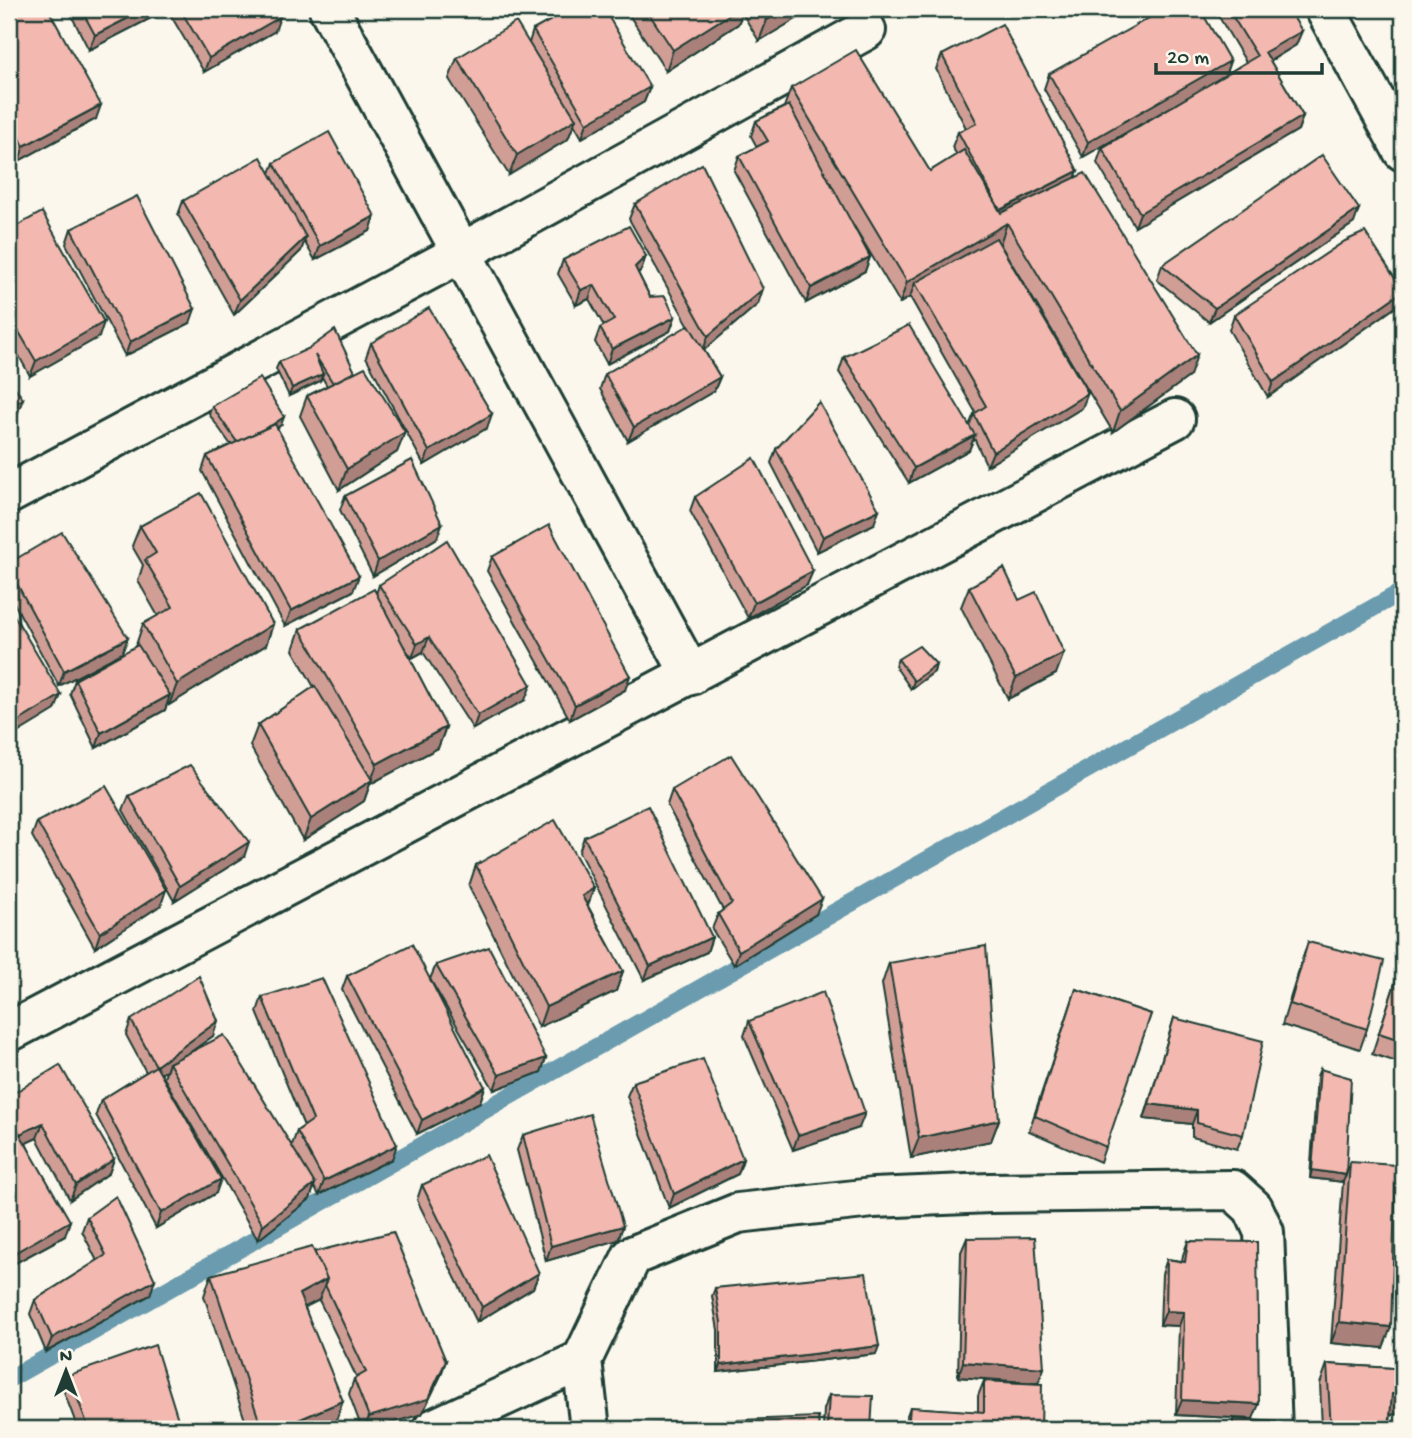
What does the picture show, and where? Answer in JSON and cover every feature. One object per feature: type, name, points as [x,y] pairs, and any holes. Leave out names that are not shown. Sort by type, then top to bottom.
[{"type":"street","points":[[329,9],[691,675]]},
{"type":"street","points":[[1325,9],[1403,151]]},
{"type":"street","points":[[9,494],[461,253],[866,30]]},
{"type":"street","points":[[9,1032],[1175,419]]},
{"type":"street","points":[[590,1429],[582,1360],[632,1256],[738,1213],[873,1198],[990,1193],[1233,1190],[1253,1208],[1264,1232],[1272,1429]]},
{"type":"street","points":[[433,1429],[582,1360]]},
{"type":"building","points":[[9,9],[48,9],[101,105],[24,146],[9,119]]},
{"type":"building","points":[[81,9],[146,9],[95,35]]},
{"type":"building","points":[[180,9],[275,9],[280,17],[209,58]]},
{"type":"building","points":[[571,9],[604,9],[650,87],[587,123],[533,30]]},
{"type":"building","points":[[646,9],[738,9],[673,50]]},
{"type":"building","points":[[760,9],[786,9],[767,20]]},
{"type":"building","points":[[1165,9],[1200,9],[1230,61],[1088,142],[1049,74]]},
{"type":"building","points":[[1228,9],[1288,9],[1302,31],[1265,52],[1303,116],[1140,213],[1102,148],[1257,56]]},
{"type":"building","points":[[516,22],[576,119],[517,155],[457,58]]},
{"type":"building","points":[[1002,24],[1078,171],[1000,210],[958,132],[977,123],[942,55]]},
{"type":"building","points":[[856,50],[930,171],[964,150],[1001,213],[1085,173],[1197,355],[1120,411],[1007,223],[907,282],[791,88]]},
{"type":"building","points":[[789,105],[870,257],[811,288],[739,156],[768,141],[756,121]]},
{"type":"building","points":[[329,132],[375,216],[320,246],[274,163]]},
{"type":"building","points":[[1322,155],[1359,209],[1215,308],[1162,265]]},
{"type":"building","points":[[261,157],[306,237],[240,300],[183,201]]},
{"type":"building","points":[[702,164],[763,289],[708,336],[635,204]]},
{"type":"building","points":[[137,196],[195,309],[130,342],[71,229]]},
{"type":"building","points":[[42,212],[104,322],[36,361],[9,315],[9,230]]},
{"type":"building","points":[[629,226],[646,256],[635,267],[650,297],[665,296],[675,317],[612,349],[600,328],[614,320],[594,285],[581,290],[563,260]]},
{"type":"building","points":[[1365,232],[1403,291],[1273,382],[1234,315],[1345,241]]},
{"type":"building","points":[[996,238],[1088,393],[993,452],[974,414],[986,406],[915,283]]},
{"type":"building","points":[[429,308],[492,414],[429,451],[371,343]]},
{"type":"building","points":[[689,325],[720,377],[634,427],[605,374]]},
{"type":"building","points":[[909,325],[975,435],[914,468],[844,357]]},
{"type":"building","points":[[335,330],[355,372],[333,383],[315,355],[323,374],[292,388],[279,362],[310,348]]},
{"type":"building","points":[[365,367],[405,432],[347,469],[307,396]]},
{"type":"building","points":[[260,378],[284,417],[237,442],[212,406]]},
{"type":"building","points":[[9,379],[23,399],[9,407]]},
{"type":"building","points":[[819,402],[879,510],[823,537],[776,449]]},
{"type":"building","points":[[275,424],[359,576],[291,611],[207,456]]},
{"type":"building","points":[[754,458],[813,571],[754,603],[695,497]]},
{"type":"building","points":[[412,460],[442,524],[378,561],[345,496]]},
{"type":"building","points":[[201,493],[273,624],[177,684],[143,624],[173,607],[145,560],[156,553],[140,526]]},
{"type":"building","points":[[549,525],[630,676],[575,705],[492,557]]},
{"type":"building","points":[[62,532],[128,638],[64,671],[9,569],[9,563]]},
{"type":"building","points":[[447,540],[531,685],[478,715],[429,637],[417,644],[379,585]]},
{"type":"building","points":[[1004,568],[1019,600],[1036,592],[1064,653],[1016,678],[969,587]]},
{"type":"building","points":[[374,589],[446,727],[377,764],[300,629]]},
{"type":"building","points":[[9,607],[61,695],[9,727]]},
{"type":"building","points":[[138,645],[170,695],[101,733],[75,680]]},
{"type":"building","points":[[919,646],[936,664],[914,681],[898,659]]},
{"type":"building","points":[[315,686],[372,780],[311,819],[258,725]]},
{"type":"building","points":[[731,755],[822,899],[739,951],[718,914],[732,903],[672,790]]},
{"type":"building","points":[[190,765],[249,842],[180,886],[129,796]]},
{"type":"building","points":[[106,786],[166,890],[100,933],[37,822]]},
{"type":"building","points":[[648,806],[712,937],[650,966],[584,837]]},
{"type":"building","points":[[555,820],[594,888],[582,896],[623,971],[546,1007],[476,865]]},
{"type":"building","points":[[1308,942],[1384,961],[1367,1029],[1290,1004]]},
{"type":"building","points":[[412,944],[485,1087],[422,1120],[347,976]]},
{"type":"building","points":[[986,946],[999,1120],[919,1138],[889,963]]},
{"type":"building","points":[[489,947],[546,1058],[499,1075],[436,965]]},
{"type":"building","points":[[1401,965],[1403,966],[1403,1041],[1379,1033]]},
{"type":"building","points":[[199,976],[218,1021],[156,1066],[131,1020]]},
{"type":"building","points":[[322,978],[397,1145],[324,1181],[297,1131],[313,1120],[262,997]]},
{"type":"building","points":[[1076,989],[1151,1014],[1106,1147],[1035,1116]]},
{"type":"building","points":[[823,992],[865,1113],[798,1135],[749,1021]]},
{"type":"building","points":[[1174,1018],[1263,1041],[1243,1135],[1197,1123],[1197,1110],[1149,1104]]},
{"type":"building","points":[[224,1035],[315,1184],[263,1225],[169,1063]]},
{"type":"building","points":[[703,1059],[743,1159],[674,1194],[633,1082]]},
{"type":"building","points":[[60,1065],[114,1159],[76,1185],[43,1123],[20,1134],[9,1114],[9,1096]]},
{"type":"building","points":[[156,1066],[221,1179],[161,1213],[101,1100]]},
{"type":"building","points":[[1320,1069],[1351,1078],[1346,1175],[1312,1170]]},
{"type":"building","points":[[590,1114],[623,1226],[551,1246],[523,1135]]},
{"type":"building","points":[[20,1134],[70,1221],[16,1252],[9,1241],[9,1141]]},
{"type":"building","points":[[486,1155],[539,1273],[482,1307],[422,1185]]},
{"type":"building","points":[[1350,1162],[1396,1165],[1391,1327],[1339,1322]]},
{"type":"building","points":[[116,1196],[155,1280],[52,1338],[35,1300],[106,1255],[87,1217]]},
{"type":"building","points":[[393,1232],[446,1361],[428,1399],[369,1417],[354,1379],[366,1372],[325,1285],[327,1279],[314,1252]]},
{"type":"building","points":[[1035,1237],[1044,1368],[963,1362],[967,1238]]},
{"type":"building","points":[[1188,1241],[1257,1242],[1259,1404],[1182,1400],[1184,1312],[1166,1311],[1167,1259],[1185,1262]]},
{"type":"building","points":[[312,1247],[327,1279],[299,1294],[343,1401],[277,1429],[262,1429],[211,1275]]},
{"type":"building","points":[[866,1273],[879,1346],[721,1365],[721,1322],[715,1288]]},
{"type":"building","points":[[155,1345],[181,1429],[89,1429],[69,1375]]},
{"type":"building","points":[[1327,1364],[1403,1368],[1403,1394],[1392,1394],[1389,1429],[1331,1429]]},
{"type":"building","points":[[984,1381],[1042,1384],[1041,1429],[908,1429],[910,1407],[984,1412]]},
{"type":"building","points":[[829,1395],[873,1396],[871,1429],[827,1429]]},
{"type":"building","points":[[818,1417],[819,1429],[638,1429],[637,1424]]},
{"type":"building","points":[[1233,1419],[1276,1422],[1276,1429],[1233,1429]]},
{"type":"waterway","points":[[9,1379],[1403,591]]}]
